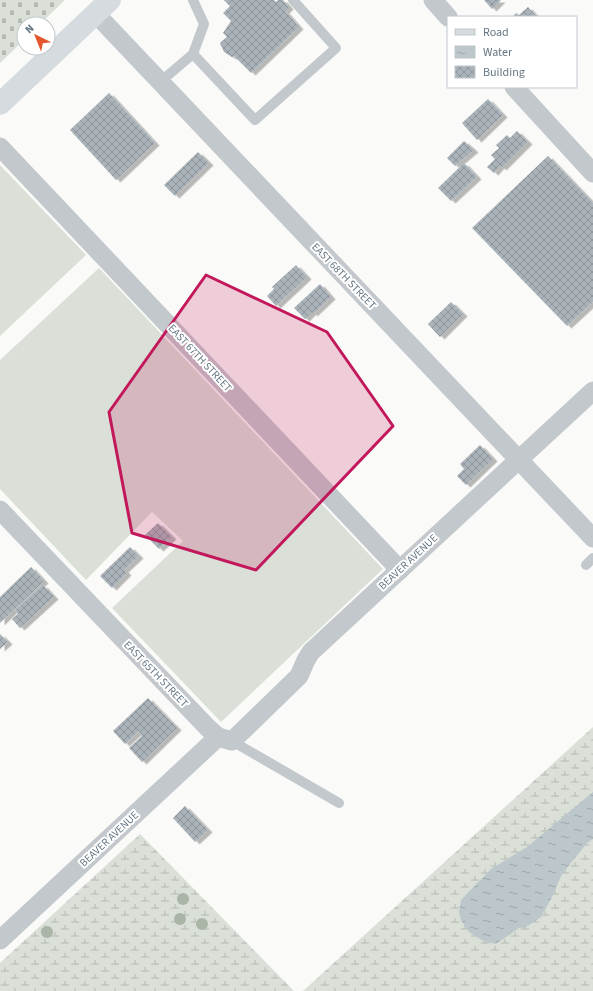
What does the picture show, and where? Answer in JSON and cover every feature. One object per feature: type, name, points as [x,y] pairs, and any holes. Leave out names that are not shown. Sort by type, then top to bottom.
[{"type":"main road","points":[[0,104],[103,7]]},
{"type":"street","points":[[433,0],[447,16]]},
{"type":"street","name":"EAST 68TH STREET","points":[[103,7],[160,82],[593,538]]},
{"type":"street","points":[[515,88],[593,172]]},
{"type":"street","name":"EAST 67TH STREET","points":[[0,147],[400,570]]},
{"type":"street","name":"BEAVER AVENUE","points":[[1,937],[225,739],[299,676],[311,652],[593,391]]},
{"type":"street","name":"EAST 65TH STREET","points":[[0,510],[207,727],[225,739]]},
{"type":"lane","points":[[160,82],[193,54],[204,24],[194,0]]},
{"type":"lane","points":[[193,54],[255,120],[336,48],[293,0]]},
{"type":"lane","name":"EAST 65TH STREET","points":[[225,739],[339,803]]},
{"type":"highlighted area","points":[[206,275],[327,332],[393,426],[256,570],[132,533],[109,412]]},
{"type":"green space","points":[[0,0],[65,0],[48,16],[16,16],[16,48],[0,63]]},
{"type":"green space","points":[[0,165],[86,255],[0,336]]},
{"type":"green space","points":[[99,268],[383,569],[221,722],[112,608],[183,541],[152,512],[86,580],[0,489],[0,360]]},
{"type":"green space","points":[[593,727],[593,991],[303,991]]},
{"type":"green space","points":[[140,834],[294,991],[0,991],[0,963]]},
{"type":"water","points":[[593,792],[593,839],[587,843],[562,874],[541,917],[526,927],[519,928],[496,944],[483,941],[469,932],[461,920],[459,912],[461,900],[491,869],[527,847]]},
{"type":"building","points":[[224,0],[274,0],[276,2],[278,0],[283,0],[289,7],[285,11],[299,27],[251,73],[234,56],[232,57],[224,52],[220,43],[227,37],[223,33],[231,21],[223,13],[230,6]]},
{"type":"building","points":[[484,0],[501,0],[492,9]]},
{"type":"building","points":[[528,7],[536,16],[513,16],[516,13],[519,15]]},
{"type":"building","points":[[109,93],[155,143],[116,180],[70,130]]},
{"type":"building","points":[[488,99],[503,115],[477,140],[462,123]]},
{"type":"building","points":[[517,131],[528,142],[502,168],[500,166],[494,173],[487,167],[495,159],[491,155],[499,148],[496,145],[507,135],[510,138]]},
{"type":"building","points":[[464,141],[474,150],[455,166],[447,158]]},
{"type":"building","points":[[198,152],[209,163],[175,196],[164,185]]},
{"type":"building","points":[[548,156],[593,203],[593,302],[567,326],[472,228]]},
{"type":"building","points":[[464,163],[477,177],[451,201],[438,188]]},
{"type":"building","points":[[296,265],[307,277],[276,306],[267,296],[274,289],[272,287]]},
{"type":"building","points":[[320,284],[331,297],[313,314],[312,312],[305,319],[294,308]]},
{"type":"building","points":[[451,302],[463,314],[440,337],[428,324]]},
{"type":"building","points":[[480,445],[493,459],[466,485],[457,476],[464,469],[460,464]]},
{"type":"building","points":[[158,523],[172,537],[159,549],[145,535]]},
{"type":"building","points":[[130,547],[139,556],[124,570],[127,573],[112,588],[100,576]]},
{"type":"building","points":[[31,567],[44,581],[0,623],[0,597]]},
{"type":"building","points":[[43,585],[54,597],[20,628],[12,619],[18,614],[15,610]]},
{"type":"building","points":[[0,634],[8,642],[0,649]]},
{"type":"building","points":[[148,698],[177,728],[142,762],[129,748],[142,736],[139,731],[125,744],[113,731]]},
{"type":"building","points":[[185,806],[208,830],[195,842],[173,818]]}]
